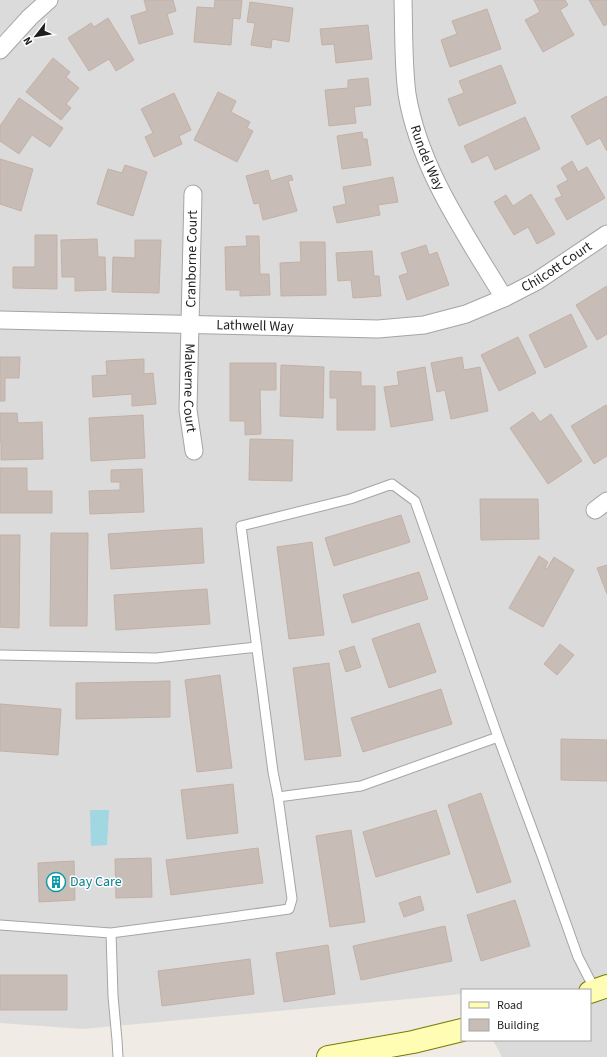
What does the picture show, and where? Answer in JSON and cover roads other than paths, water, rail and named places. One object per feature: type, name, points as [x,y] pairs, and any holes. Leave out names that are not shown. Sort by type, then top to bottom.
[{"type":"main road","points":[[328,1057],[413,1042],[461,1030]]},
{"type":"street","points":[[1,47],[49,0]]},
{"type":"street","name":"Rundel Way","points":[[403,0],[404,59],[407,94],[417,134],[430,167],[448,204],[504,298]]},
{"type":"street","name":"Cranborne Court","points":[[190,324],[193,194]]},
{"type":"street","name":"Chilcott Court","points":[[504,298],[537,281],[607,234]]},
{"type":"street","name":"Lathwell Way","points":[[0,320],[378,329],[424,325],[466,314],[504,298]]},
{"type":"street","name":"Malverne Court","points":[[190,324],[188,410],[194,451]]},
{"type":"lane","points":[[0,925],[111,933],[289,909],[292,899],[272,764],[241,526],[350,499],[392,484],[415,502],[578,957],[597,989]]},
{"type":"lane","points":[[0,655],[156,658],[257,647]]},
{"type":"lane","points":[[278,797],[361,786],[498,737]]},
{"type":"lane","points":[[111,933],[113,996],[118,1057]]},
{"type":"water","points":[[90,810],[109,810],[107,845],[91,846]]},
{"type":"place","name":"Day Care","points":[[56,882]]}]
